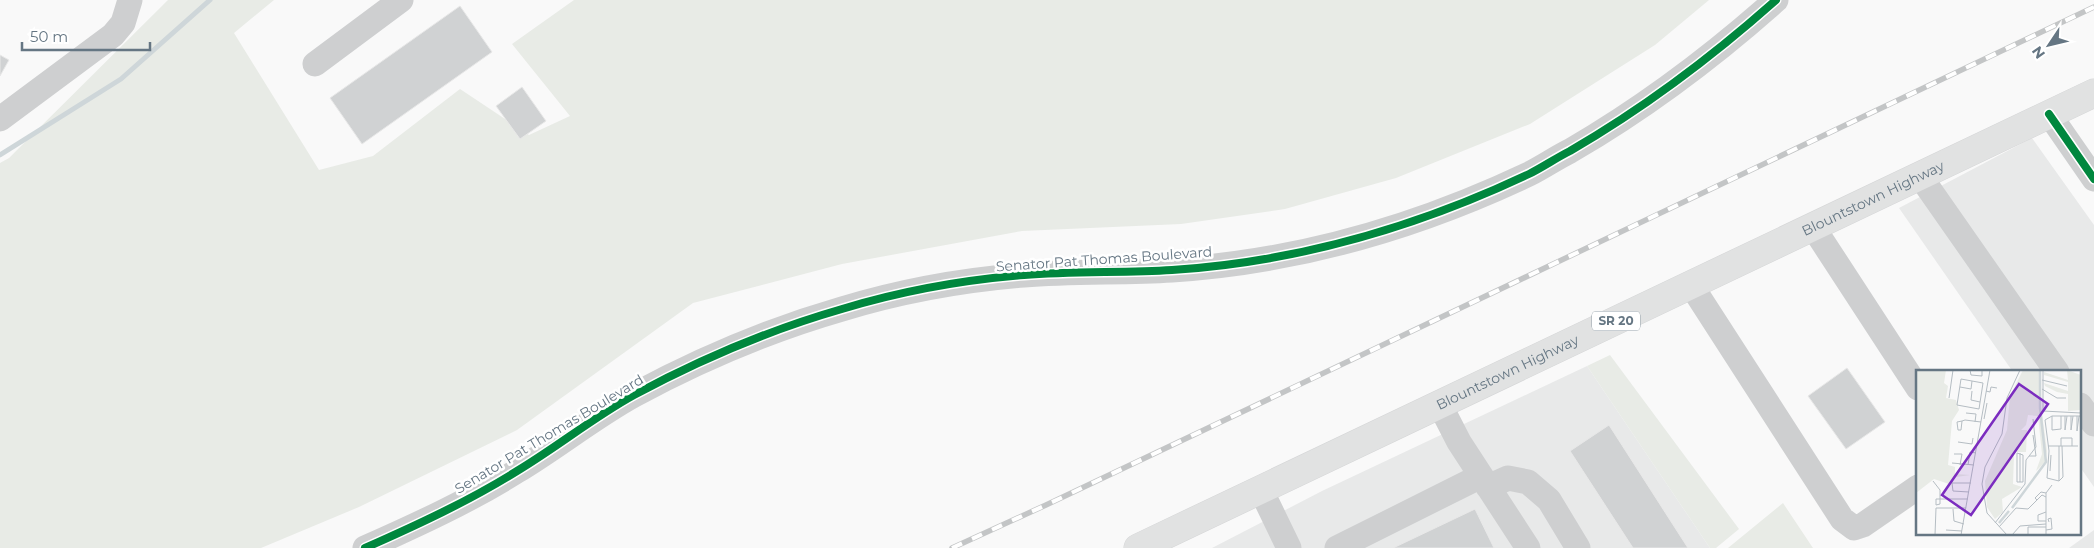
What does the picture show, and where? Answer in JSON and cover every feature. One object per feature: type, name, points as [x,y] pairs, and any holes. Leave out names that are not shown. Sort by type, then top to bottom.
[{"type":"main road","name":"Blountstown Highway","points":[[1138,548],[2094,93]]},
{"type":"street","points":[[0,119],[113,35],[123,23],[130,0]]},
{"type":"street","points":[[315,64],[401,0]]},
{"type":"street","name":"Senator Pat Thomas Boulevard","points":[[365,548],[430,520],[480,493],[519,471],[630,397],[690,366],[746,342],[841,309],[900,293],[958,283],[1026,275],[1172,270],[1254,261],[1355,240],[1431,215],[1531,173],[1600,133],[1654,98],[1776,0]]},
{"type":"street","points":[[2056,111],[2094,152]]},
{"type":"street","points":[[2056,111],[2094,179]]},
{"type":"street","points":[[1920,176],[2056,370]]},
{"type":"street","points":[[1813,227],[1916,385]]},
{"type":"street","points":[[1691,285],[1842,519],[1848,525],[1854,528],[1863,526],[1916,488]]},
{"type":"street","points":[[1440,405],[1459,442],[1528,548]]},
{"type":"street","points":[[2082,407],[2094,424]]},
{"type":"street","points":[[1337,548],[1484,481],[1508,478],[1528,482],[1549,500],[1578,548]]},
{"type":"street","points":[[1261,490],[1289,548]]},
{"type":"shaded area","points":[[168,0],[274,0],[234,33],[319,170],[373,156],[460,89],[529,135],[570,116],[512,44],[574,0],[1709,0],[1655,45],[1530,124],[1396,178],[1285,209],[1181,224],[1022,231],[842,264],[693,303],[517,430],[359,507],[261,548],[0,548],[0,163],[9,158]]},
{"type":"shaded area","points":[[2032,138],[2094,225],[2094,487],[2082,470],[2082,370],[2012,370],[1899,208]]},
{"type":"shaded area","points":[[1610,355],[1739,529],[1716,548],[1710,548],[1587,366]]},
{"type":"shaded area","points":[[1587,366],[1710,548],[1212,548],[1322,491]]},
{"type":"shaded area","points":[[1783,503],[1813,548],[1728,548]]},
{"type":"shaded area","points":[[2094,530],[2094,548],[2069,548]]},
{"type":"building","points":[[460,6],[492,52],[362,144],[330,98]]},
{"type":"building","points":[[0,55],[9,60],[0,76]]},
{"type":"building","points":[[522,87],[546,121],[520,139],[496,106]]},
{"type":"building","points":[[1847,368],[1885,422],[1846,449],[1808,396]]},
{"type":"building","points":[[1609,425],[1688,548],[1633,548],[1570,451]]},
{"type":"building","points":[[1475,509],[1494,548],[1393,548]]},
{"type":"waterway","points":[[0,155],[121,79],[210,0]]},
{"type":"railway","points":[[952,548],[2094,7]]},
{"type":"cycle path","points":[[365,548],[462,502],[499,482],[590,422],[659,382],[736,346],[815,317],[932,287],[1001,277],[1079,272],[1172,270],[1264,259],[1310,250],[1400,226],[1487,193],[1529,174],[1570,151],[1651,99],[1727,42],[1776,0]]},
{"type":"cycle path","points":[[2049,114],[2094,179]]}]
